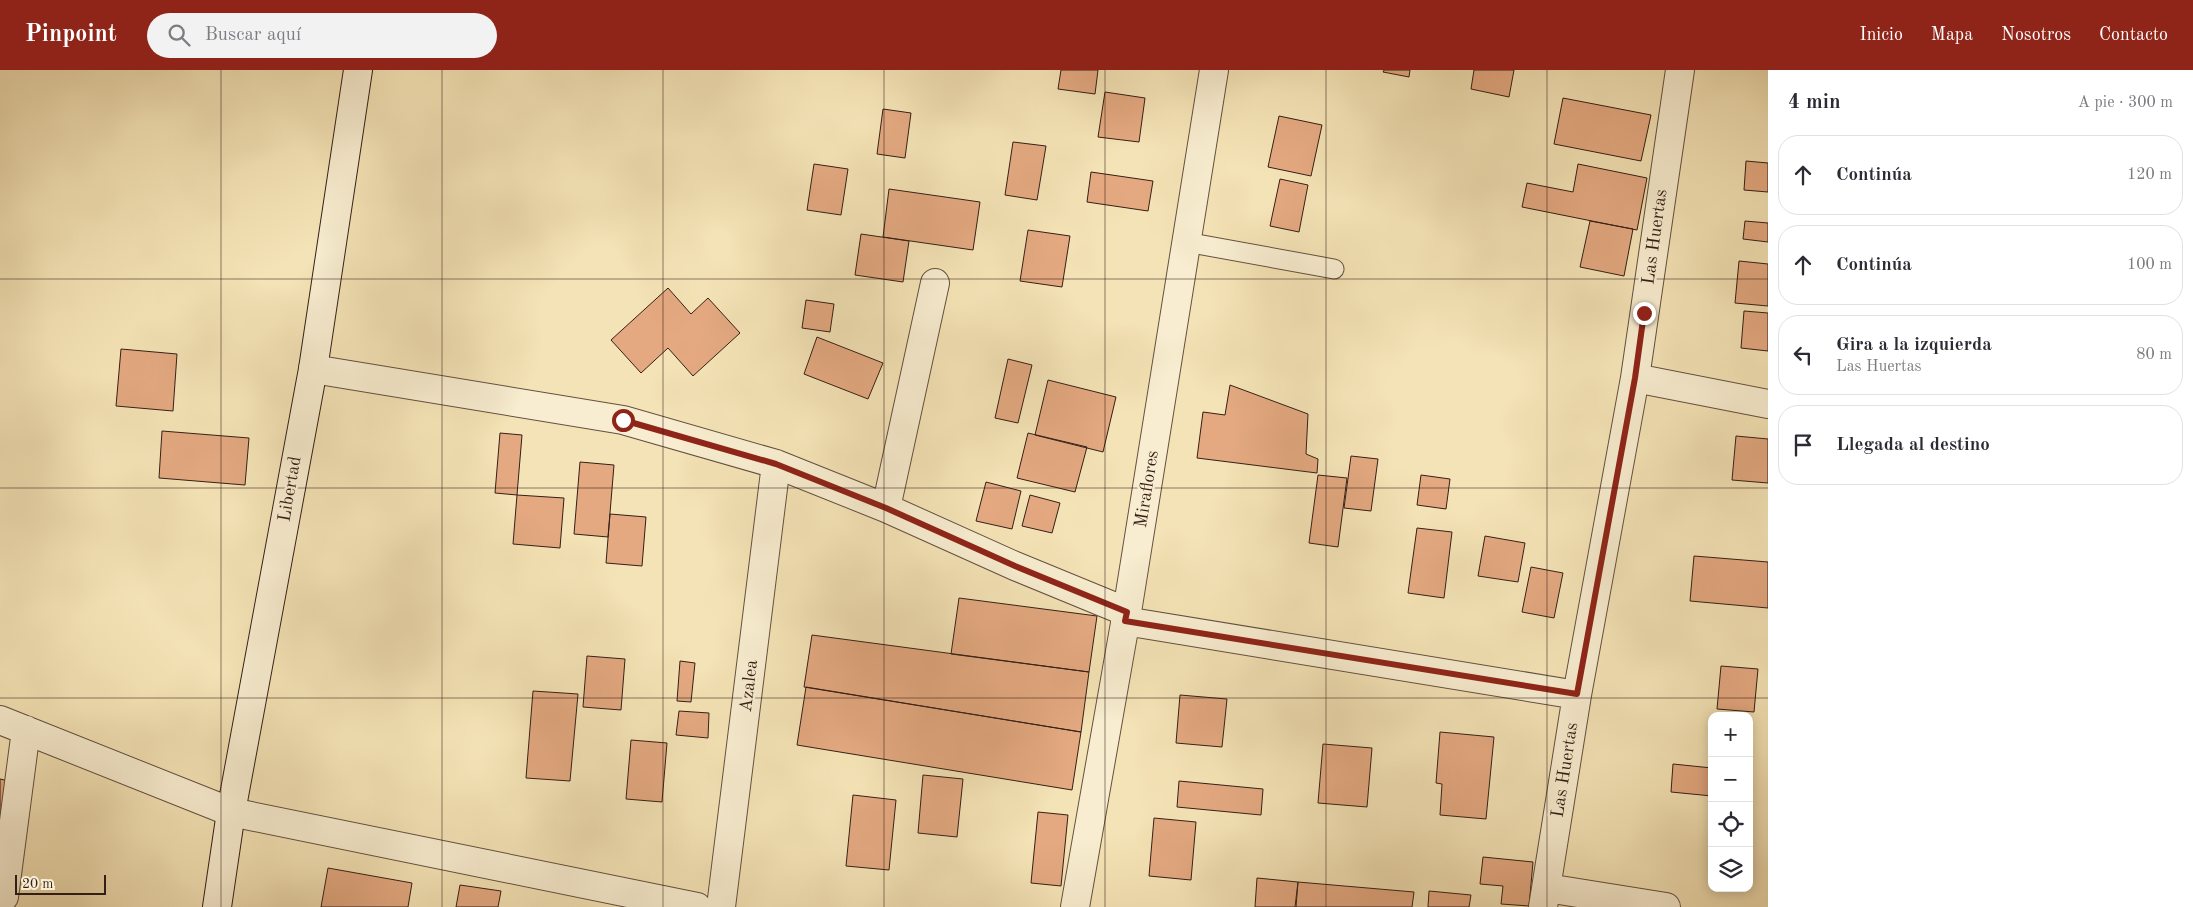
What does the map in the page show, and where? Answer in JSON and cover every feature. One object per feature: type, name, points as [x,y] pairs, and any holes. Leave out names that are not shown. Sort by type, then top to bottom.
[{"type":"street","name":"Libertad","points":[[217,907],[231,812],[312,369],[358,70]]},
{"type":"street","name":"Miraflores","points":[[1075,907],[1126,617],[1214,70]]},
{"type":"street","name":"Las Huertas","points":[[1545,898],[1577,694],[1635,378],[1680,70]]},
{"type":"street","points":[[886,508],[935,283]]},
{"type":"street","points":[[312,369],[623,420],[776,464],[886,508],[1126,617],[1577,694]]},
{"type":"street","points":[[1635,378],[1768,404]]},
{"type":"street","name":"Azalea","points":[[722,907],[776,464]]},
{"type":"street","points":[[0,720],[231,812],[697,907]]},
{"type":"street","points":[[4,897],[26,730]]},
{"type":"street","points":[[1545,898],[1666,907]]},
{"type":"lane","points":[[1186,242],[1334,269]]},
{"type":"building","points":[[1061,70],[1098,70],[1095,94],[1058,89]]},
{"type":"building","points":[[1384,70],[1410,70],[1409,77],[1383,72]]},
{"type":"building","points":[[1474,70],[1514,70],[1509,97],[1471,89]]},
{"type":"building","points":[[1105,92],[1145,98],[1139,142],[1098,137]]},
{"type":"building","points":[[1563,98],[1651,115],[1641,161],[1554,144]]},
{"type":"building","points":[[883,109],[911,113],[905,158],[877,154]]},
{"type":"building","points":[[1279,116],[1322,125],[1311,176],[1268,167]]},
{"type":"building","points":[[1013,142],[1046,146],[1037,200],[1005,195]]},
{"type":"building","points":[[1746,161],[1768,163],[1768,192],[1744,190]]},
{"type":"building","points":[[814,164],[848,169],[841,215],[807,210]]},
{"type":"building","points":[[1578,164],[1647,178],[1637,230],[1522,207],[1527,183],[1573,192]]},
{"type":"building","points":[[1091,172],[1153,181],[1148,211],[1087,202]]},
{"type":"building","points":[[1280,179],[1308,185],[1299,232],[1270,226]]},
{"type":"building","points":[[889,189],[980,202],[973,250],[883,237]]},
{"type":"building","points":[[1590,221],[1633,229],[1624,276],[1580,267]]},
{"type":"building","points":[[1745,221],[1768,223],[1768,242],[1743,239]]},
{"type":"building","points":[[1028,230],[1070,236],[1062,287],[1020,281]]},
{"type":"building","points":[[861,234],[909,241],[903,282],[855,275]]},
{"type":"building","points":[[1739,261],[1768,264],[1768,306],[1735,303]]},
{"type":"building","points":[[668,288],[691,314],[708,298],[740,333],[693,376],[668,348],[641,373],[611,340]]},
{"type":"building","points":[[806,300],[834,304],[830,332],[802,328]]},
{"type":"building","points":[[1744,311],[1768,313],[1768,351],[1741,348]]},
{"type":"building","points":[[817,337],[883,363],[868,399],[804,374]]},
{"type":"building","points":[[121,349],[177,354],[173,411],[116,406]]},
{"type":"building","points":[[1008,359],[1032,365],[1018,423],[995,418]]},
{"type":"building","points":[[1048,380],[1116,397],[1103,452],[1035,435]]},
{"type":"building","points":[[1230,385],[1308,414],[1306,454],[1318,459],[1317,473],[1197,458],[1203,412],[1225,415]]},
{"type":"building","points":[[162,431],[249,438],[245,485],[159,478]]},
{"type":"building","points":[[500,433],[522,435],[517,495],[495,493]]},
{"type":"building","points":[[1028,433],[1087,447],[1075,492],[1017,478]]},
{"type":"building","points":[[1736,436],[1768,439],[1768,483],[1732,480]]},
{"type":"building","points":[[1351,456],[1378,459],[1371,511],[1344,508]]},
{"type":"building","points":[[580,462],[614,465],[608,537],[574,534]]},
{"type":"building","points":[[1318,475],[1347,478],[1338,547],[1309,543]]},
{"type":"building","points":[[1421,475],[1450,479],[1446,509],[1417,505]]},
{"type":"building","points":[[986,482],[1021,491],[1012,529],[976,521]]},
{"type":"building","points":[[517,495],[564,498],[560,548],[513,544]]},
{"type":"building","points":[[1030,495],[1060,503],[1052,533],[1022,526]]},
{"type":"building","points":[[610,514],[646,517],[642,566],[606,563]]},
{"type":"building","points":[[1417,528],[1452,532],[1444,598],[1408,593]]},
{"type":"building","points":[[1485,536],[1525,543],[1518,582],[1478,576]]},
{"type":"building","points":[[1694,556],[1768,562],[1768,608],[1690,601]]},
{"type":"building","points":[[1531,567],[1563,573],[1554,618],[1522,612]]},
{"type":"building","points":[[959,598],[1097,616],[1089,672],[951,654]]},
{"type":"building","points":[[812,635],[1089,672],[1081,732],[804,687]]},
{"type":"building","points":[[587,656],[625,659],[621,710],[583,707]]},
{"type":"building","points":[[680,661],[695,663],[691,702],[677,701]]},
{"type":"building","points":[[1721,666],[1758,669],[1754,712],[1717,709]]},
{"type":"building","points":[[806,687],[1081,732],[1072,790],[797,745]]},
{"type":"building","points":[[533,691],[578,694],[570,781],[526,778]]},
{"type":"building","points":[[1180,695],[1227,699],[1222,747],[1176,743]]},
{"type":"building","points":[[679,711],[709,713],[708,738],[676,735]]},
{"type":"building","points":[[1440,732],[1494,737],[1486,819],[1440,815],[1442,784],[1436,783]]},
{"type":"building","points":[[631,740],[667,743],[662,802],[626,799]]},
{"type":"building","points":[[1323,744],[1372,748],[1367,807],[1318,803]]},
{"type":"building","points":[[1673,764],[1708,768],[1708,796],[1671,792]]},
{"type":"building","points":[[923,775],[963,779],[957,837],[918,833]]},
{"type":"building","points":[[0,779],[9,781],[0,825]]},
{"type":"building","points":[[1179,781],[1263,789],[1261,815],[1177,807]]},
{"type":"building","points":[[853,795],[896,800],[889,870],[846,866]]},
{"type":"building","points":[[1038,812],[1068,815],[1061,886],[1031,883]]},
{"type":"building","points":[[1154,818],[1196,822],[1191,880],[1149,876]]},
{"type":"building","points":[[1483,857],[1533,862],[1529,906],[1501,904],[1503,886],[1480,884]]},
{"type":"building","points":[[328,868],[412,883],[408,907],[321,907]]},
{"type":"building","points":[[1257,878],[1298,882],[1295,907],[1255,907]]},
{"type":"building","points":[[1298,882],[1414,892],[1412,907],[1296,907]]},
{"type":"building","points":[[460,885],[501,891],[498,907],[456,907]]},
{"type":"building","points":[[1429,891],[1471,895],[1469,907],[1428,907]]},
{"type":"route","points":[[623,420],[776,464],[886,508],[1015,566],[1127,612],[1125,621],[1577,694],[1635,378],[1644,313]]}]
